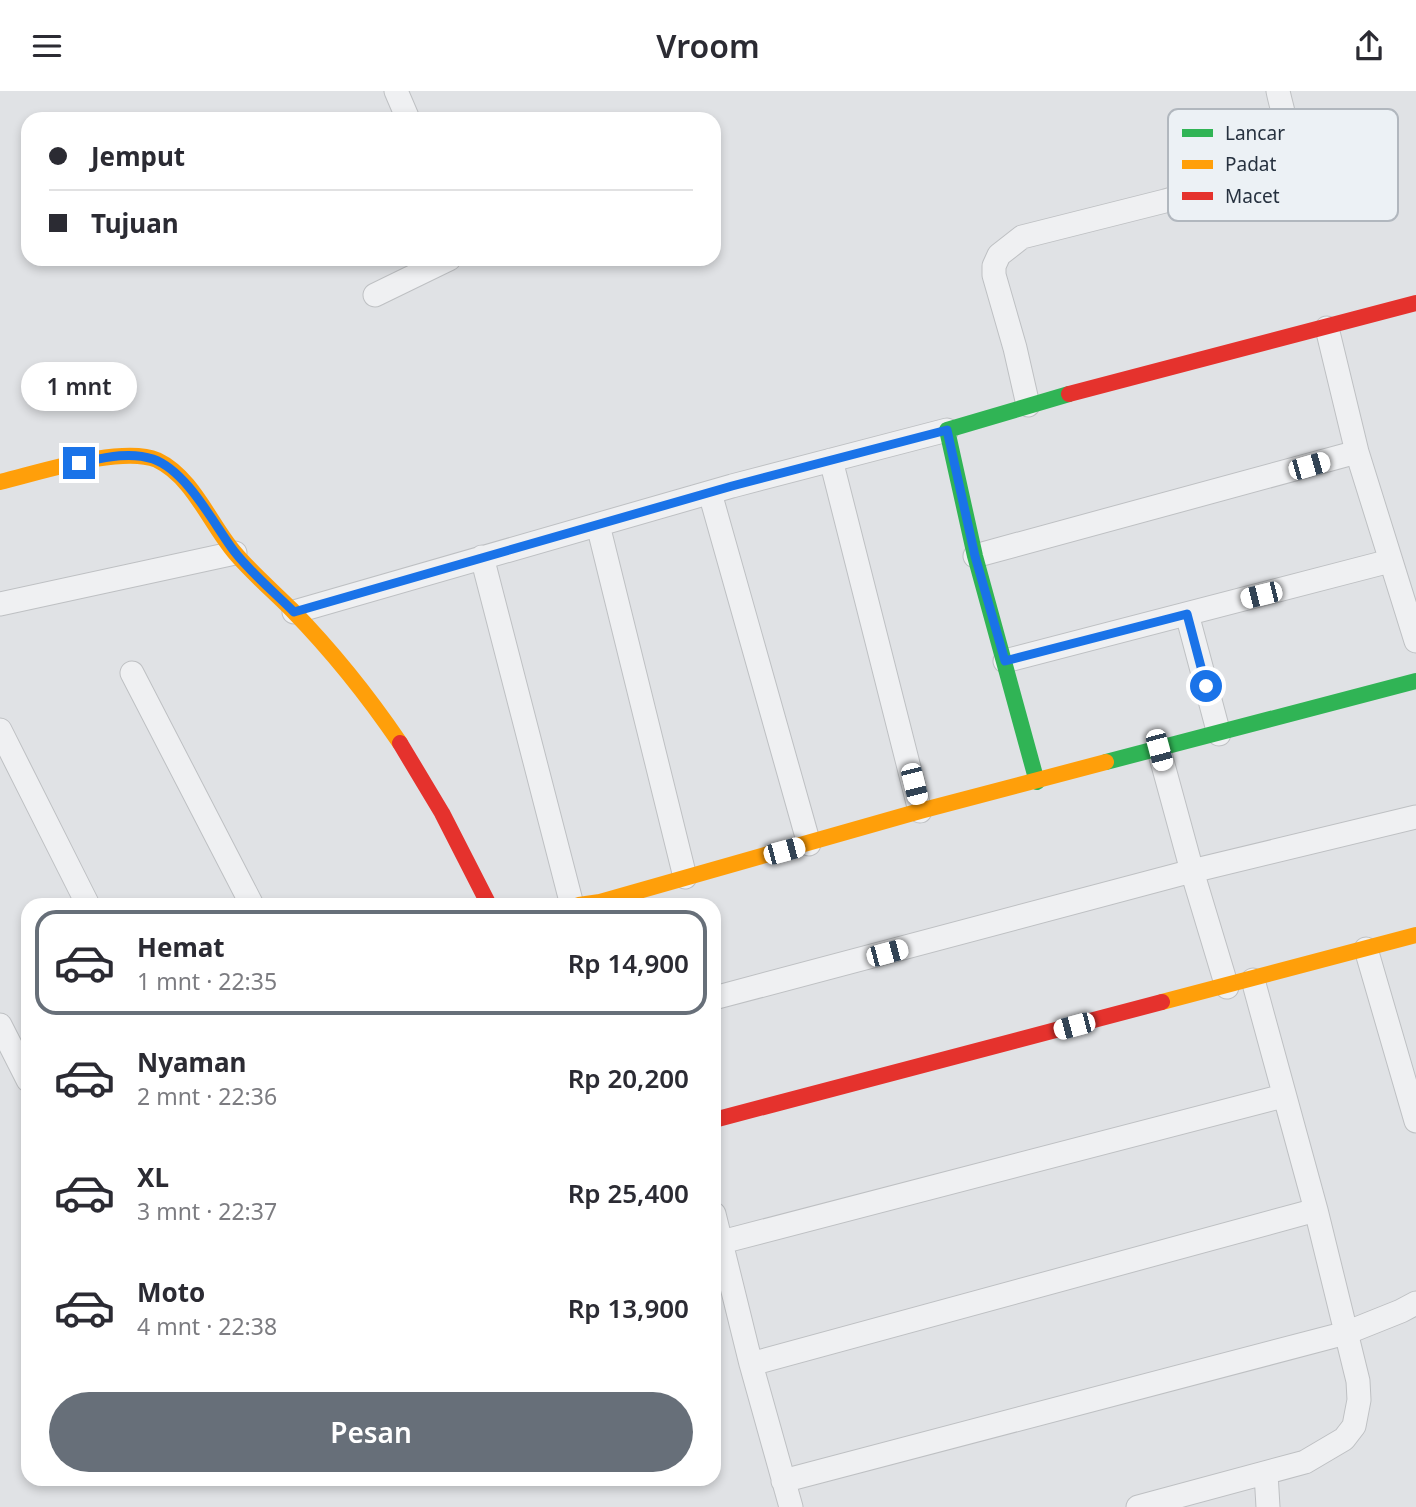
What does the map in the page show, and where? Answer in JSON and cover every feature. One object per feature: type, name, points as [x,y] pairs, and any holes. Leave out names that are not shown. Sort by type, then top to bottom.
[{"type":"street","points":[[396,91],[405,112]]},
{"type":"street","points":[[1278,91],[1282,109]]},
{"type":"street","points":[[1028,405],[995,275],[994,266],[999,255],[1022,237],[1168,200]]},
{"type":"street","points":[[375,295],[435,266]]},
{"type":"street","points":[[294,612],[1028,405],[1416,303]]},
{"type":"street","points":[[1327,328],[1357,452],[1416,641]]},
{"type":"street","points":[[947,430],[975,556],[1037,782]]},
{"type":"street","points":[[975,556],[1357,452]]},
{"type":"street","points":[[0,482],[112,456],[137,455],[156,460],[172,470],[187,486],[235,553],[294,612],[353,680],[398,740],[442,813],[485,898]]},
{"type":"street","points":[[831,460],[920,811]]},
{"type":"street","points":[[710,493],[808,844]]},
{"type":"street","points":[[598,525],[685,877]]},
{"type":"street","points":[[0,604],[235,553]]},
{"type":"street","points":[[482,557],[570,898]]},
{"type":"street","points":[[1005,661],[1390,561]]},
{"type":"street","points":[[1187,614],[1219,734]]},
{"type":"street","points":[[132,673],[248,898]]},
{"type":"street","points":[[616,898],[920,811],[1416,681]]},
{"type":"street","points":[[0,730],[84,898]]},
{"type":"street","points":[[1159,750],[1227,987]]},
{"type":"street","points":[[721,996],[1192,871],[1416,817]]},
{"type":"street","points":[[721,1118],[1227,987],[1416,935]]},
{"type":"street","points":[[1366,949],[1416,1121]]},
{"type":"street","points":[[1138,1507],[1305,1462],[1344,1439],[1354,1426],[1359,1400],[1358,1381],[1316,1210],[1253,980]]},
{"type":"street","points":[[0,1025],[21,1065]]},
{"type":"street","points":[[721,1242],[1283,1096]]},
{"type":"street","points":[[751,1364],[1316,1210]]},
{"type":"street","points":[[721,1254],[791,1507]]},
{"type":"street","points":[[783,1481],[1346,1333],[1416,1303]]},
{"type":"street","points":[[1266,1473],[1268,1507]]},
{"type":"traffic: fast","points":[[1037,782],[975,556],[947,430],[1069,394]]},
{"type":"traffic: fast","points":[[1106,762],[1416,681]]},
{"type":"traffic: slow","points":[[0,482],[80,462],[123,456],[142,456],[157,460],[170,468],[191,489],[235,553],[335,657],[400,743]]},
{"type":"traffic: slow","points":[[614,898],[920,811],[1106,762]]},
{"type":"traffic: slow","points":[[1162,1002],[1416,935]]},
{"type":"traffic: jam","points":[[1069,394],[1416,303]]},
{"type":"traffic: jam","points":[[400,743],[442,813],[485,898]]},
{"type":"traffic: jam","points":[[721,1118],[1162,1002]]},
{"type":"route","points":[[79,463],[112,456],[137,455],[156,460],[172,470],[187,486],[235,553],[294,612],[732,486],[947,430],[975,556],[1005,661],[1187,614],[1206,686]]}]
